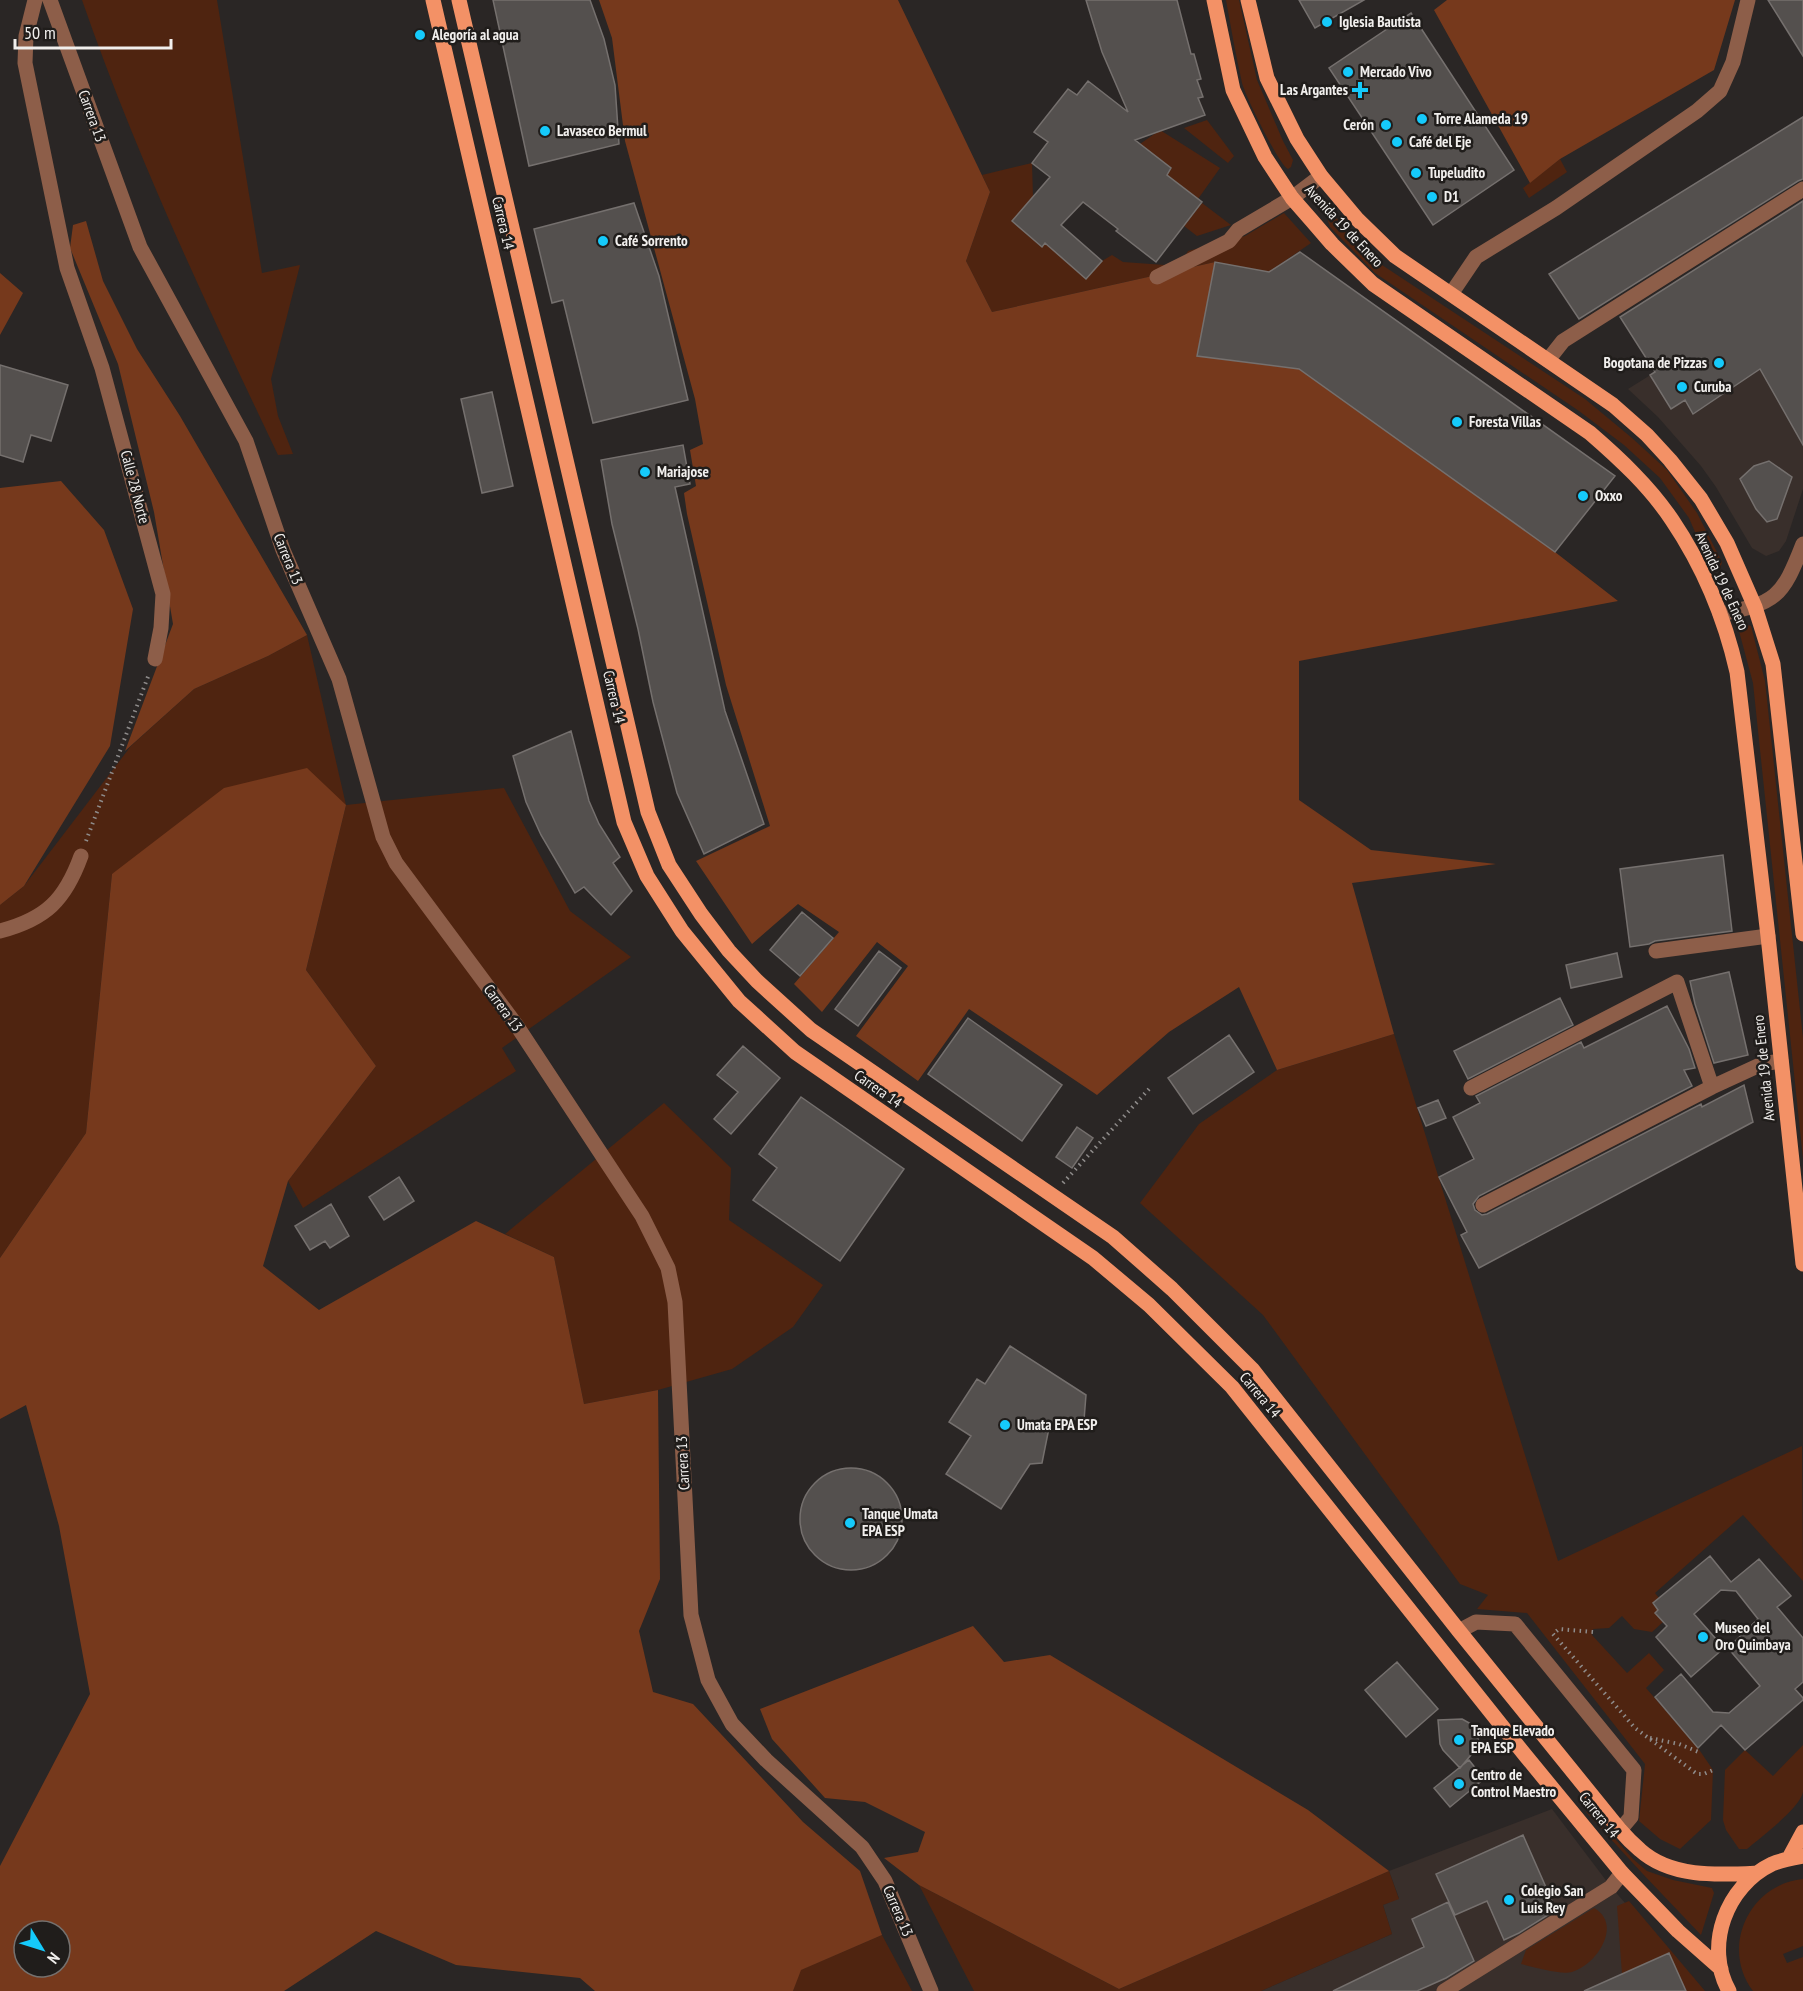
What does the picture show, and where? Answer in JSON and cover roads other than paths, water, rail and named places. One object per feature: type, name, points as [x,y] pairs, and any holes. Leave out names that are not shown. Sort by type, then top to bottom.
[{"type":"main road","name":"Carrera 14","points":[[433,0],[624,822],[647,876],[682,931],[739,1001],[795,1052],[1093,1258],[1149,1305],[1189,1343],[1232,1388],[1622,1873],[1678,1931],[1721,1969]]},
{"type":"main road","name":"Carrera 14","points":[[459,0],[648,812],[669,866],[700,914],[729,951],[757,981],[811,1030],[1113,1237],[1179,1296],[1252,1369],[1459,1631],[1620,1830],[1641,1851],[1662,1864],[1684,1871],[1721,1875],[1757,1873]]},
{"type":"main road","name":"Avenida 19 de Enero","points":[[1214,0],[1233,90],[1265,157],[1292,198],[1332,244],[1373,284],[1590,433],[1622,461],[1672,520],[1695,560],[1720,614],[1730,641],[1737,672],[1803,1264]]},
{"type":"main road","name":"Avenida 19 de Enero","points":[[1248,0],[1267,78],[1296,139],[1321,176],[1358,220],[1395,256],[1613,405],[1647,435],[1701,499],[1727,543],[1755,607],[1773,664],[1803,934]]},
{"type":"main road","points":[[1730,1991],[1721,1969],[1719,1943],[1724,1916],[1732,1900],[1757,1873],[1772,1864],[1796,1857],[1803,1832]]},
{"type":"street","name":"Calle 28 Norte","points":[[35,0],[26,36],[25,63],[67,268],[102,368],[163,594],[161,628],[155,658]]},
{"type":"street","name":"Carrera 13","points":[[50,0],[140,247],[246,441],[283,550],[339,679],[383,837],[396,863],[517,1026],[642,1216],[668,1268],[675,1302],[691,1615],[708,1680],[732,1724],[766,1760],[862,1847],[885,1881],[932,1991]]},
{"type":"street","points":[[1451,294],[1476,257],[1556,208],[1697,111],[1720,91],[1733,62],[1748,0]]},
{"type":"street","points":[[1157,277],[1229,241],[1238,230],[1292,198],[1321,176]]},
{"type":"street","points":[[1548,360],[1563,341],[1803,189]]},
{"type":"street","points":[[1720,614],[1755,607],[1776,596],[1791,577],[1803,544]]},
{"type":"street","points":[[0,931],[34,920],[56,903],[75,873],[81,856]]},
{"type":"street","points":[[1656,951],[1768,936]]},
{"type":"street","points":[[1471,1088],[1677,982],[1712,1087]]},
{"type":"street","points":[[1482,1205],[1712,1087],[1762,1064],[1781,1061]]},
{"type":"street","points":[[1459,1631],[1476,1622],[1515,1624],[1634,1770],[1631,1817],[1620,1830]]},
{"type":"street","points":[[1444,1991],[1611,1887],[1622,1873]]},
{"type":"place","name":"Iglesia Bautista","points":[[1327,22]]},
{"type":"place","name":"Alegoría al agua","points":[[420,35]]},
{"type":"place","name":"Mercado Vivo","points":[[1348,72]]},
{"type":"place","name":"Las Argantes","points":[[1360,90]]},
{"type":"place","name":"Torre Alameda 19","points":[[1422,119]]},
{"type":"place","name":"Cerón","points":[[1386,125]]},
{"type":"place","name":"Lavaseco Bermul","points":[[545,131]]},
{"type":"place","name":"Café del Eje","points":[[1397,142]]},
{"type":"place","name":"Tupeludito","points":[[1416,173]]},
{"type":"place","name":"D1","points":[[1432,197]]},
{"type":"place","name":"Café Sorrento","points":[[603,241]]},
{"type":"place","name":"Bogotana de Pizzas","points":[[1719,363]]},
{"type":"place","name":"Curuba","points":[[1682,387]]},
{"type":"place","name":"Foresta Villas","points":[[1457,422]]},
{"type":"place","name":"Mariajose","points":[[645,472]]},
{"type":"place","name":"Oxxo","points":[[1583,496]]},
{"type":"place","name":"Umata EPA ESP","points":[[1005,1425]]},
{"type":"place","name":"Tanque Umata EPA ESP","points":[[850,1523]]},
{"type":"place","name":"Museo del Oro Quimbaya","points":[[1703,1637]]},
{"type":"place","name":"Tanque Elevado EPA ESP","points":[[1459,1740]]},
{"type":"place","name":"Centro de Control Maestro","points":[[1459,1784]]},
{"type":"place","name":"Colegio San Luis Rey","points":[[1509,1900]]}]
